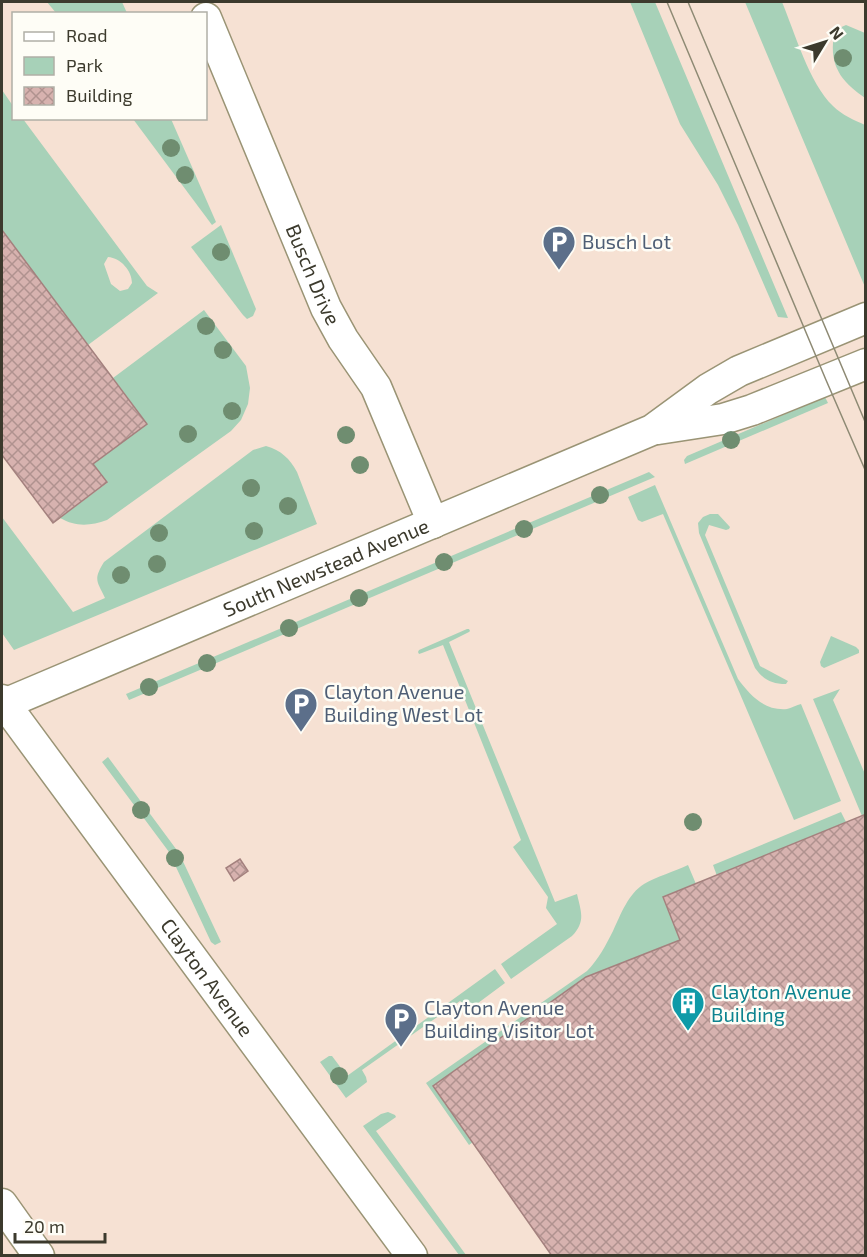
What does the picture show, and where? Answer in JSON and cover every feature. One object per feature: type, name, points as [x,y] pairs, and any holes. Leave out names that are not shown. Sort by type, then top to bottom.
[{"type":"street","name":"Busch Drive","points":[[207,20],[326,308],[343,339],[376,387],[433,523]]},
{"type":"street","name":"South Newstead Avenue","points":[[3,703],[652,429],[708,389],[739,371],[866,318]]},
{"type":"street","name":"South Newstead Avenue","points":[[652,429],[723,419],[752,410],[866,364]]},
{"type":"street","name":"Clayton Avenue","points":[[3,703],[412,1256]]},
{"type":"street","points":[[2,1204],[39,1256]]},
{"type":"shaded area","points":[[2,2],[865,2],[865,1255],[2,1255]]},
{"type":"green space","points":[[47,2],[122,2],[127,12],[55,12]]},
{"type":"green space","points":[[630,2],[655,2],[788,318],[778,317],[718,185],[680,124]]},
{"type":"green space","points":[[745,2],[782,2],[810,71],[824,96],[840,112],[865,125],[865,287]]},
{"type":"green space","points":[[846,25],[865,33],[865,98],[846,82],[834,61],[834,37]]},
{"type":"green space","points":[[2,90],[12,105],[12,120],[24,120],[147,286],[158,293],[88,345],[2,230]],"holes":[[[108,257],[125,266],[132,278],[128,289],[120,291],[111,284],[104,264]]]},
{"type":"green space","points":[[134,120],[171,120],[216,222],[212,225]]},
{"type":"green space","points":[[221,225],[256,309],[253,316],[247,319],[191,247]]},
{"type":"green space","points":[[204,310],[246,366],[250,388],[248,404],[241,420],[231,431],[107,520],[83,525],[60,518],[107,483],[93,464],[147,424],[113,378]]},
{"type":"green space","points":[[825,397],[828,403],[685,464],[684,460],[687,456]]},
{"type":"green space","points":[[266,446],[281,453],[294,467],[317,524],[14,650],[2,633],[2,517],[73,612],[105,598],[97,580],[104,562],[253,450]]},
{"type":"green space","points":[[649,472],[655,477],[129,700],[126,694]]},
{"type":"green space","points":[[655,485],[738,679],[747,691],[765,705],[787,709],[801,704],[841,801],[794,820],[663,514],[642,522],[638,520],[628,497]]},
{"type":"green space","points":[[710,514],[718,514],[730,527],[726,530],[709,525],[705,535],[760,666],[788,681],[786,684],[768,680],[755,668],[699,533],[698,523]]},
{"type":"green space","points":[[467,629],[470,631],[449,642],[555,902],[577,894],[581,911],[581,921],[572,936],[511,979],[501,964],[557,924],[546,908],[548,897],[513,847],[521,840],[443,645],[419,654],[418,652]]},
{"type":"green space","points":[[831,636],[856,647],[859,653],[824,668],[820,662]]},
{"type":"green space","points":[[840,689],[833,700],[865,774],[865,814],[862,816],[813,699]]},
{"type":"green space","points":[[108,757],[179,853],[221,942],[215,945],[211,942],[169,852],[102,762]]},
{"type":"green space","points":[[841,812],[846,822],[717,876],[713,865]]},
{"type":"green space","points":[[688,865],[696,884],[680,940],[586,977],[469,1145],[426,1083],[587,971],[595,962],[626,905],[638,888]]},
{"type":"green space","points":[[495,969],[505,983],[470,1009],[460,1001],[362,1070],[367,1082],[346,1098],[320,1062],[332,1056],[347,1076]]},
{"type":"green space","points":[[388,1112],[396,1117],[376,1131],[466,1255],[459,1255],[363,1126]]},
{"type":"building","points":[[2,230],[147,424],[93,464],[107,482],[53,523],[2,455]]},
{"type":"building","name":"Clayton Avenue Building","points":[[866,814],[866,1256],[552,1256],[433,1086],[586,977],[680,940],[663,897]]},
{"type":"building","points":[[240,859],[248,871],[234,881],[226,868]]},
{"type":"tram line","points":[[667,2],[866,472]]},
{"type":"tram line","points":[[688,2],[866,424]]},
{"type":"place","name":"Busch Lot","points":[[559,271]]},
{"type":"place","name":"Clayton Avenue Building West Lot","points":[[301,733]]},
{"type":"place","name":"Clayton Avenue Building","points":[[688,1032]]},
{"type":"place","name":"Clayton Avenue Building Visitor Lot","points":[[401,1048]]}]
